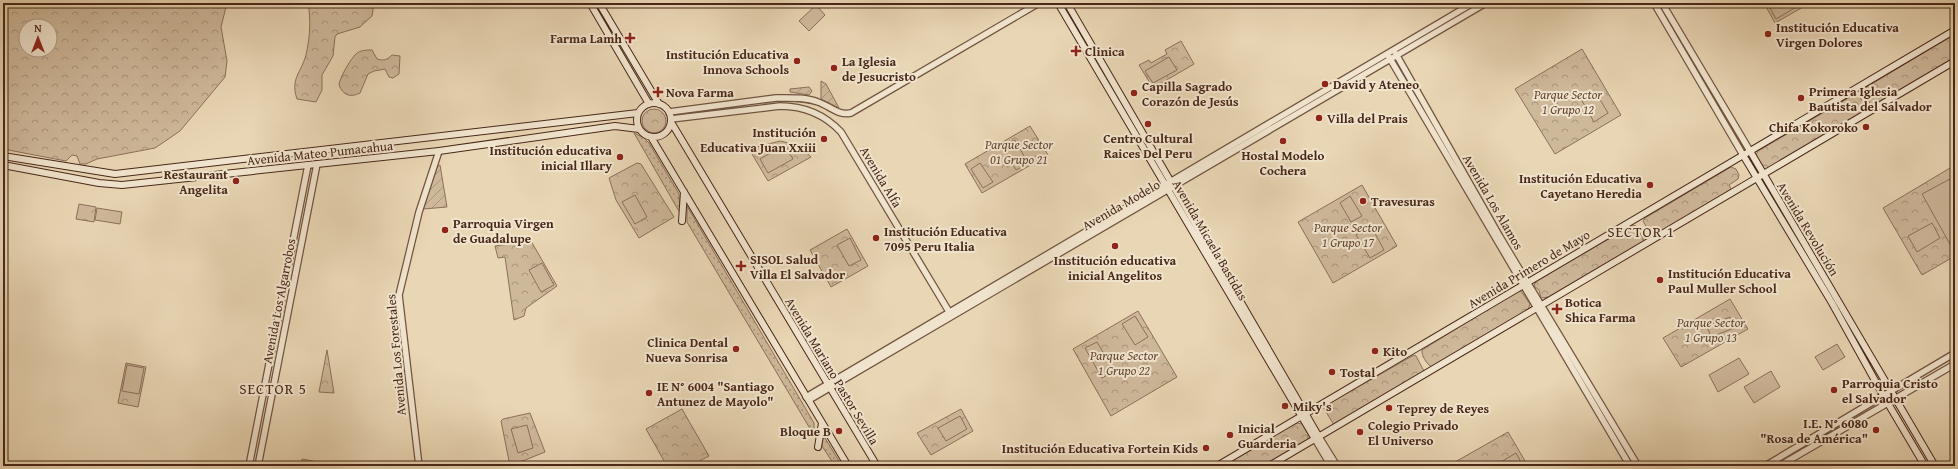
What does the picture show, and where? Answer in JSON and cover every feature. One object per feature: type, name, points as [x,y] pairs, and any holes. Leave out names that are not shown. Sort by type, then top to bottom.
[{"type":"main road","points":[[590,3],[649,104]]},
{"type":"main road","points":[[599,3],[659,104],[670,118],[665,134],[651,137]]},
{"type":"main road","name":"Avenida Micaela Bastidas","points":[[1058,3],[1169,185],[1317,438]]},
{"type":"main road","name":"Avenida Micaela Bastidas","points":[[1067,3],[1169,185]]},
{"type":"main road","name":"Avenida Primero de Mayo","points":[[1217,466],[1955,30]]},
{"type":"main road","points":[[1269,466],[1756,177],[1955,61]]},
{"type":"main road","points":[[659,104],[649,104],[638,113],[637,118],[639,129],[651,137],[848,466]]},
{"type":"main road","name":"Avenida Mateo Pumacahua","points":[[3,156],[115,174],[638,113]]},
{"type":"main road","name":"Avenida Mariano Pastor Sevilla","points":[[670,118],[877,466]]},
{"type":"main road","name":"Avenida Mateo Pumacahua","points":[[3,165],[99,183],[122,185],[440,151],[610,127],[627,126],[639,129]]},
{"type":"main road","name":"Avenida Revolución","points":[[1750,152],[1935,466]]},
{"type":"main road","name":"Avenida Revolución","points":[[1744,155],[1832,303],[1883,395],[1925,466]]},
{"type":"main road","points":[[682,221],[684,192]]},
{"type":"main road","points":[[818,446],[822,423]]},
{"type":"street","points":[[670,118],[776,98],[793,98],[819,102],[842,114],[851,113],[1039,3]]},
{"type":"street","name":"Avenida Modelo","points":[[807,398],[1169,185],[1473,3]]},
{"type":"street","name":"Avenida Modelo","points":[[1169,185],[1397,56],[1486,3]]},
{"type":"street","name":"Avenida Revolución","points":[[1654,3],[1744,155]]},
{"type":"street","name":"Avenida Revolución","points":[[1662,3],[1750,152]]},
{"type":"street","points":[[1951,3],[1955,10]]},
{"type":"street","name":"Avenida Los Alamos","points":[[1393,50],[1525,283]]},
{"type":"street","name":"Avenida Los Alamos","points":[[1387,54],[1539,306],[1638,466]]},
{"type":"street","name":"Avenida Alfa","points":[[670,118],[790,106],[809,110],[828,119],[841,132],[950,314]]},
{"type":"street","name":"Avenida Los Forestales","points":[[419,466],[399,295],[419,212],[440,151]]},
{"type":"street","name":"Avenida Los Algarrobos","points":[[258,466],[317,164]]},
{"type":"street","name":"Avenida Los Algarrobos","points":[[249,466],[308,165]]},
{"type":"street","name":"Avenida Los Alamos","points":[[1539,306],[1630,466]]},
{"type":"street","points":[[1765,466],[1955,353]]},
{"type":"street","points":[[1779,466],[1955,364]]},
{"type":"street","name":"Avenida Micaela Bastidas","points":[[1317,438],[1331,466]]},
{"type":"street","name":"Avenida Micaela Bastidas","points":[[1317,438],[1337,466]]},
{"type":"green space","points":[[3,3],[227,3],[221,27],[227,61],[225,77],[180,131],[155,148],[97,159],[86,164],[80,164],[77,156],[72,155],[66,161],[3,149]]},
{"type":"green space","points":[[308,3],[374,3],[372,16],[360,27],[337,34],[335,37],[333,56],[322,75],[322,90],[316,102],[297,99],[295,92],[295,81],[306,55],[310,29]]},
{"type":"green space","points":[[1764,3],[1810,3],[1775,23]]},
{"type":"green space","points":[[1767,3],[1803,3],[1776,19]]},
{"type":"green space","points":[[816,5],[825,15],[809,31],[799,21]]},
{"type":"green space","points":[[1955,34],[1955,58],[1876,106],[1871,105],[1863,93],[1865,88]]},
{"type":"green space","points":[[1181,41],[1194,64],[1153,88],[1139,65],[1149,60],[1151,63],[1167,54],[1165,50]]},
{"type":"green space","name":"Parque Sector 1 Grupo 12","points":[[1582,49],[1621,115],[1555,154],[1515,89]]},
{"type":"green space","points":[[364,50],[372,50],[379,60],[385,60],[392,55],[400,56],[399,74],[393,78],[389,77],[385,69],[374,71],[368,74],[360,93],[356,95],[347,95],[339,85],[348,64],[358,53]]},
{"type":"green space","points":[[1169,57],[1177,70],[1153,83],[1145,71]]},
{"type":"green space","points":[[821,81],[826,84],[839,108],[821,99]]},
{"type":"green space","points":[[809,87],[812,91],[809,95],[790,92],[790,89]]},
{"type":"green space","points":[[1595,91],[1608,113],[1594,122],[1581,99]]},
{"type":"green space","points":[[1855,94],[1859,96],[1866,107],[1865,112],[1768,169],[1764,169],[1756,155],[1758,151]]},
{"type":"green space","points":[[654,109],[663,112],[666,121],[663,130],[654,133],[645,130],[642,121],[645,112]]},
{"type":"green space","name":"Parque Sector 01 Grupo 21","points":[[1030,126],[1048,155],[982,193],[965,164]]},
{"type":"green space","points":[[634,133],[644,138],[649,143],[679,194],[680,213]]},
{"type":"green space","points":[[1015,140],[1028,163],[1016,170],[1003,147]]},
{"type":"green space","points":[[780,141],[798,145],[811,157],[768,181],[749,149]]},
{"type":"green space","points":[[784,145],[793,159],[768,173],[760,159]]},
{"type":"green space","points":[[637,163],[641,164],[674,217],[639,238],[616,200],[609,178]]},
{"type":"green space","points":[[980,163],[993,182],[983,188],[971,169]]},
{"type":"green space","points":[[440,165],[447,207],[423,209],[437,167]]},
{"type":"green space","points":[[1731,167],[1736,169],[1739,175],[1738,179],[1729,185],[1731,189],[1657,235],[1651,235],[1643,221],[1645,218]]},
{"type":"green space","points":[[1950,168],[1955,176],[1955,256],[1922,275],[1883,208]]},
{"type":"green space","points":[[1950,179],[1955,187],[1955,244],[1951,246],[1922,194]]},
{"type":"green space","name":"Parque Sector 1 Grupo 17","points":[[1362,185],[1397,246],[1333,283],[1298,222]]},
{"type":"green space","points":[[635,195],[647,217],[635,224],[622,202]]},
{"type":"green space","points":[[1350,196],[1362,216],[1351,222],[1340,203]]},
{"type":"green space","points":[[79,204],[96,207],[94,222],[76,219]]},
{"type":"green space","points":[[687,206],[814,423],[814,429],[812,432],[687,222]]},
{"type":"green space","points":[[97,208],[122,212],[120,224],[95,220]]},
{"type":"green space","points":[[1932,223],[1940,238],[1917,252],[1908,236]]},
{"type":"green space","points":[[1633,225],[1636,226],[1644,240],[1643,243],[1549,297],[1541,298],[1539,290],[1534,286],[1536,281]]},
{"type":"green space","points":[[1371,226],[1384,250],[1370,258],[1356,235]]},
{"type":"green space","points":[[847,229],[868,266],[831,287],[810,250]]},
{"type":"green space","points":[[850,238],[861,260],[849,266],[837,245]]},
{"type":"green space","points":[[531,241],[557,286],[526,308],[524,316],[514,320],[505,257],[498,258],[495,246]]},
{"type":"green space","points":[[542,263],[554,285],[541,292],[529,270]]},
{"type":"green space","points":[[1521,291],[1530,304],[1528,310],[1432,367],[1426,362],[1422,354],[1422,350],[1516,292]]},
{"type":"green space","name":"Parque Sector 1 Grupo 13","points":[[1730,299],[1748,329],[1681,367],[1663,338]]},
{"type":"green space","name":"Parque Sector 1 Grupo 22","points":[[1138,311],[1177,377],[1111,416],[1073,349]]},
{"type":"green space","points":[[1135,316],[1148,337],[1135,345],[1122,324]]},
{"type":"green space","points":[[1730,317],[1734,328],[1711,337],[1707,326]]},
{"type":"green space","points":[[1097,342],[1114,371],[1102,378],[1085,348]]},
{"type":"green space","points":[[1837,344],[1845,357],[1823,370],[1815,357]]},
{"type":"green space","points":[[327,350],[334,393],[319,392]]},
{"type":"green space","points":[[1414,355],[1424,371],[1334,425],[1323,407]]},
{"type":"green space","points":[[1739,358],[1749,374],[1718,392],[1709,375]]},
{"type":"green space","points":[[126,363],[146,367],[138,407],[118,403]]},
{"type":"green space","points":[[127,365],[144,368],[139,394],[122,391]]},
{"type":"green space","points":[[1771,371],[1780,387],[1754,403],[1744,387]]},
{"type":"green space","points":[[682,409],[709,456],[690,466],[667,466],[646,429]]},
{"type":"green space","points":[[961,409],[973,431],[931,455],[917,433]]},
{"type":"green space","points":[[530,413],[545,452],[510,466],[501,421],[503,419]]},
{"type":"green space","points":[[960,416],[967,429],[946,441],[938,428]]},
{"type":"green space","points":[[1297,423],[1302,424],[1308,434],[1308,439],[1263,466],[1221,466]]},
{"type":"green space","points":[[527,425],[533,448],[518,453],[511,429]]},
{"type":"green space","points":[[1508,432],[1528,466],[1448,466]]},
{"type":"green space","points":[[823,438],[825,438],[842,466],[835,466],[822,446]]},
{"type":"green space","points":[[1516,453],[1523,466],[1496,465]]},
{"type":"green space","points":[[302,459],[340,466],[301,466]]},
{"type":"place","name":"Institución Educativa Virgen Dolores","points":[[1768,34]]},
{"type":"place","name":"Farma Lamh","points":[[630,38]]},
{"type":"place","name":"Clinica","points":[[1076,51]]},
{"type":"place","name":"Institución Educativa Innova Schools","points":[[797,61]]},
{"type":"place","name":"La Iglesia de Jesucristo","points":[[834,68]]},
{"type":"place","name":"David y Ateneo","points":[[1325,84]]},
{"type":"place","name":"Nova Farma","points":[[658,92]]},
{"type":"place","name":"Capilla Sagrado Corazón de Jesús","points":[[1134,93]]},
{"type":"place","name":"Primera Iglesia Bautista del Salvador","points":[[1801,98]]},
{"type":"place","name":"Villa del Prais","points":[[1319,118]]},
{"type":"place","name":"Centro Cultural Raices Del Peru","points":[[1148,124]]},
{"type":"place","name":"Chifa Kokoroko","points":[[1866,127]]},
{"type":"place","name":"Institución Educativa Juan Xxiii","points":[[824,139]]},
{"type":"place","name":"Hostal Modelo Cochera","points":[[1283,141]]},
{"type":"place","name":"Institución educativa inicial Illary","points":[[620,157]]},
{"type":"place","name":"Restaurant Angelita","points":[[236,181]]},
{"type":"place","name":"Institución Educativa Cayetano Heredia","points":[[1650,185]]},
{"type":"place","name":"Travesuras","points":[[1363,201]]},
{"type":"place","name":"Parroquia Virgen de Guadalupe","points":[[445,230]]},
{"type":"place","name":"Institución Educativa 7095 Peru Italia","points":[[876,238]]},
{"type":"place","name":"Institución educativa inicial Angelitos","points":[[1115,246]]},
{"type":"place","name":"SISOL Salud Villa El Salvador","points":[[741,266]]},
{"type":"place","name":"Institución Educativa Paul Muller School","points":[[1660,280]]},
{"type":"place","name":"Botica Shica Farma","points":[[1557,309]]},
{"type":"place","name":"Clinica Dental Nueva Sonrisa","points":[[736,349]]},
{"type":"place","name":"Kito","points":[[1375,351]]},
{"type":"place","name":"Tostal","points":[[1332,372]]},
{"type":"place","name":"Parroquia Cristo el Salvador","points":[[1834,390]]},
{"type":"place","name":"IE N° 6004 \"Santiago Antunez de Mayolo\"","points":[[649,393]]},
{"type":"place","name":"Miky's","points":[[1285,406]]},
{"type":"place","name":"Teprey de Reyes","points":[[1389,408]]},
{"type":"place","name":"I.E. N° 6080 \"Rosa de América\"","points":[[1876,430]]},
{"type":"place","name":"Bloque B","points":[[839,431]]},
{"type":"place","name":"Colegio Privado El Universo","points":[[1360,432]]},
{"type":"place","name":"Inicial Guarderia","points":[[1230,435]]},
{"type":"place","name":"Institución Educativa Fortein Kids","points":[[1206,448]]},
{"type":"district","name":"SECTOR 1","points":[[1641,231]]},
{"type":"district","name":"SECTOR 5","points":[[273,388]]}]
